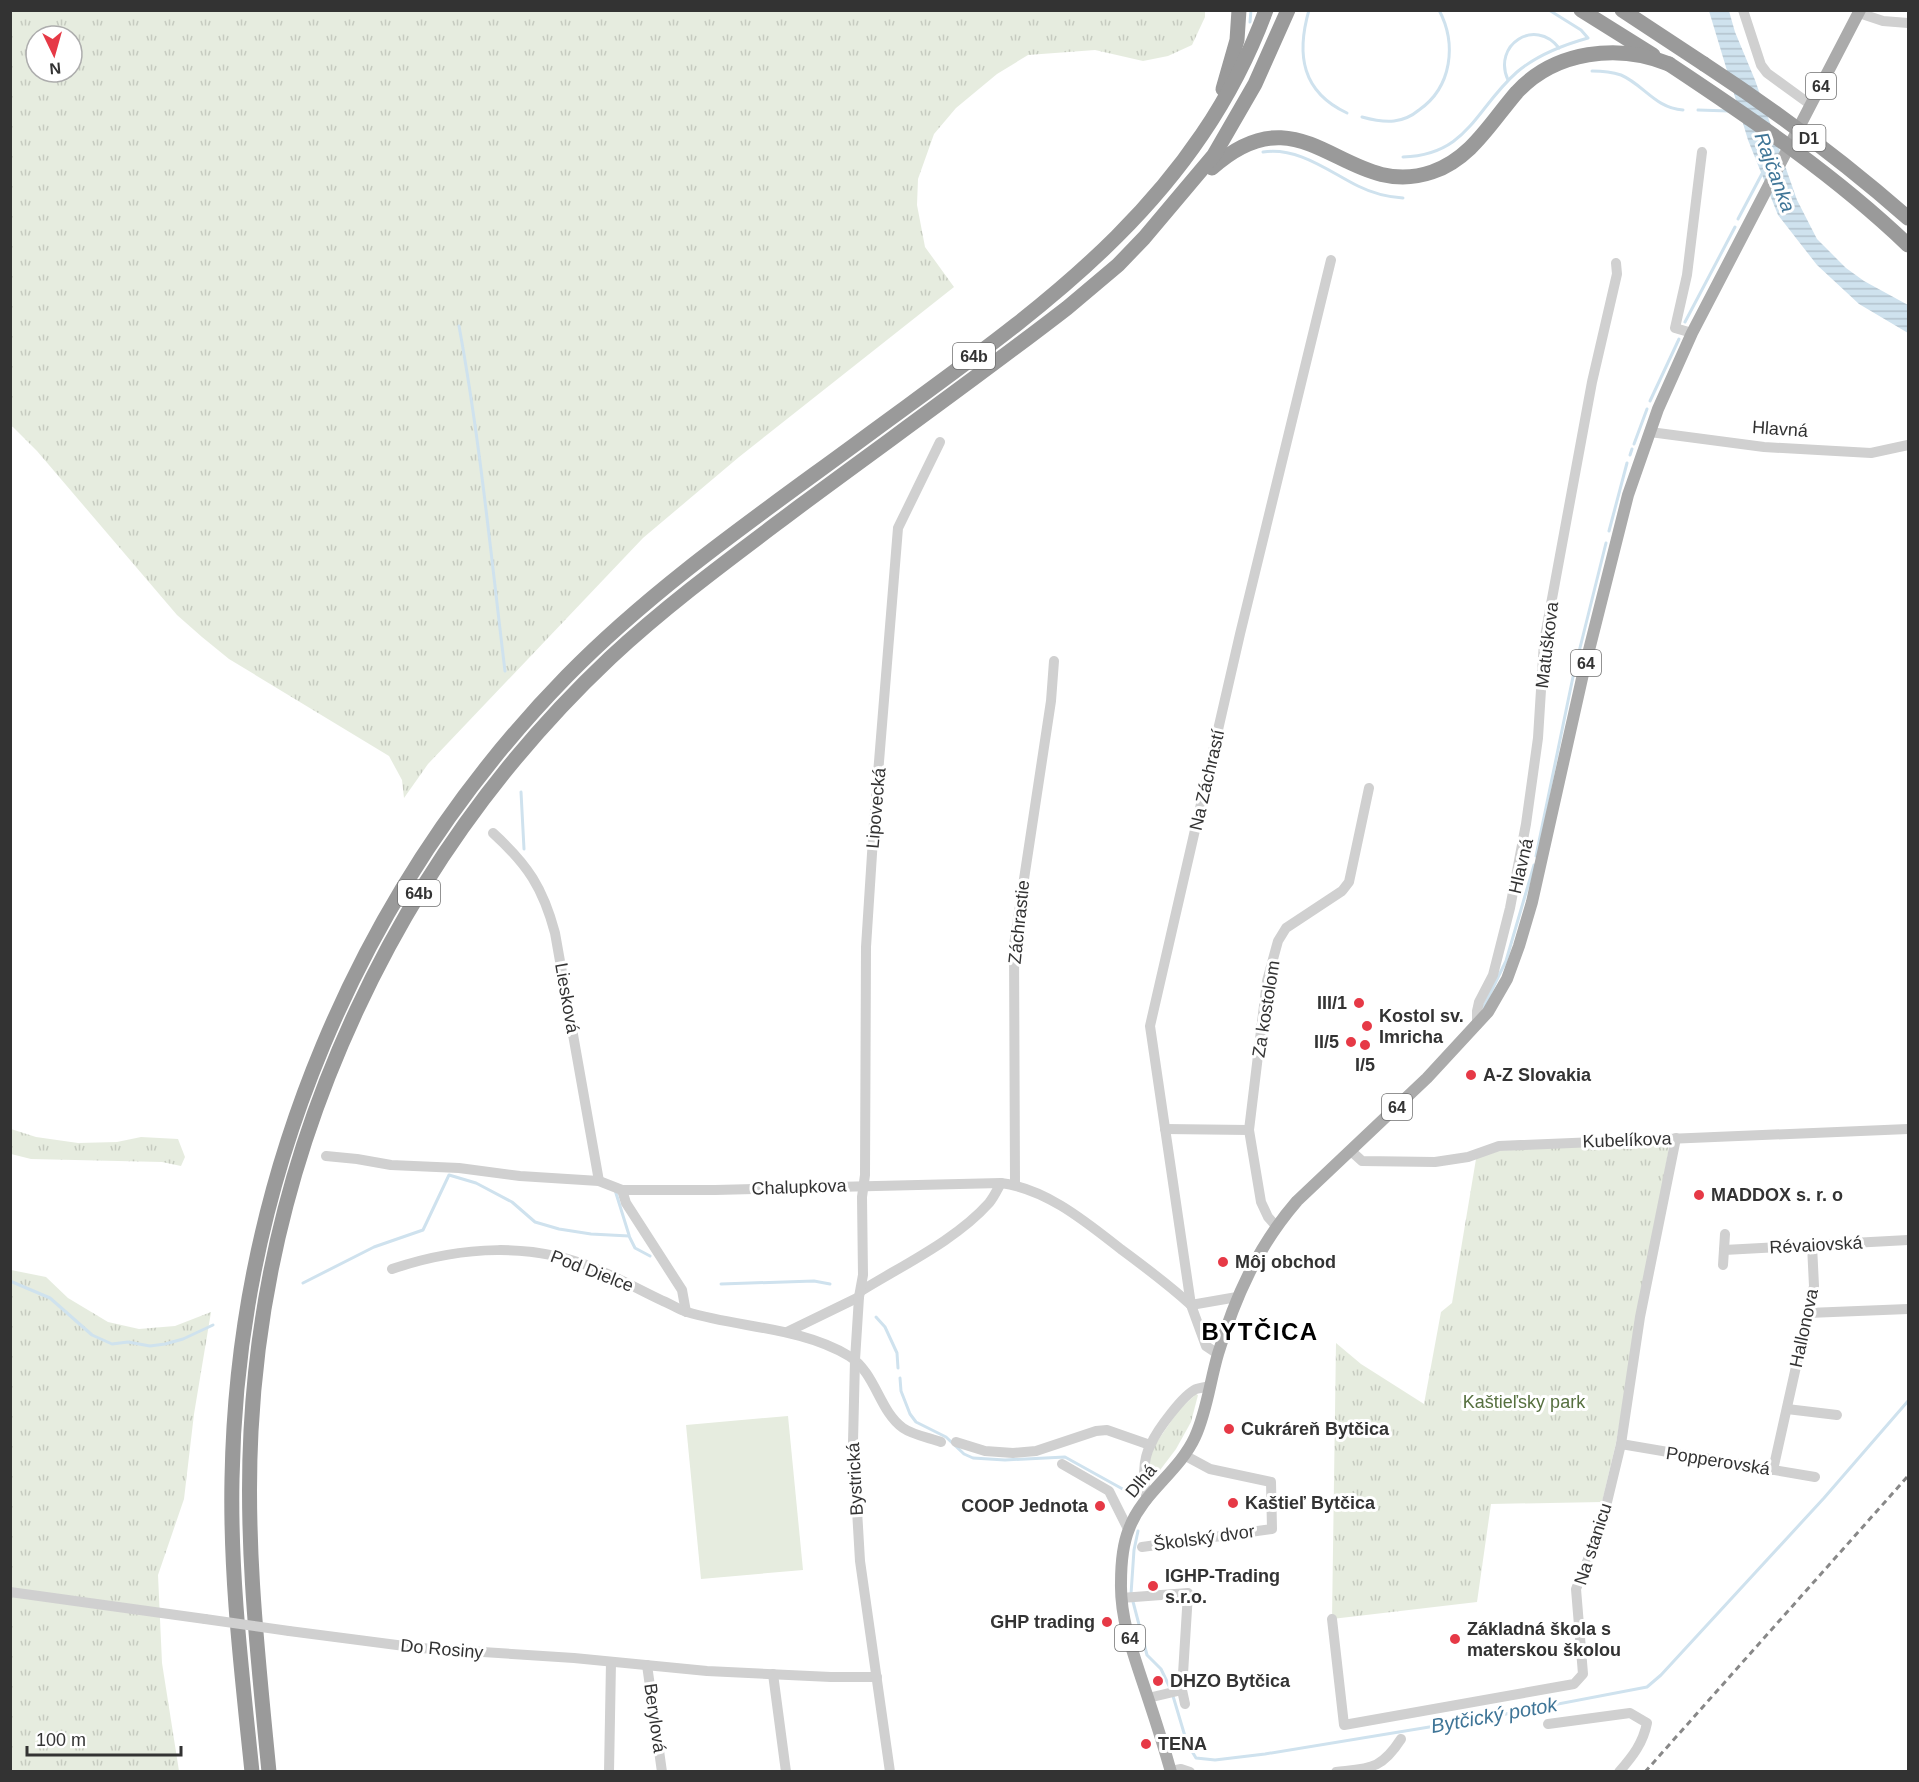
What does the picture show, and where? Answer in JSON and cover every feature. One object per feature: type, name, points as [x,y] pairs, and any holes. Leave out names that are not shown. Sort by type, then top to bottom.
[{"type":"highway","points":[[1218,108],[1238,40],[1239,10]]},
{"type":"highway","name":"64b","points":[[252,1772],[237,1629],[232,1525],[234,1419],[247,1305],[260,1239],[289,1134],[337,1010],[382,923],[423,856],[507,742],[582,662],[627,620],[720,545],[954,372],[1078,275],[1109,246],[1163,189],[1183,163],[1238,74],[1266,10]]},
{"type":"highway","name":"64b","points":[[269,1772],[255,1629],[249,1522],[251,1431],[259,1346],[276,1244],[306,1138],[327,1078],[391,940],[436,866],[491,789],[552,717],[609,660],[678,599],[738,552],[1067,308],[1118,265],[1144,238],[1214,155],[1255,84],[1288,10]]},
{"type":"highway","name":"D1","points":[[1581,10],[1723,100],[1817,168],[1908,245]]},
{"type":"highway","name":"D1","points":[[1622,10],[1785,119],[1838,159],[1908,219]]},
{"type":"highway","points":[[1188,187],[1236,148],[1256,139],[1276,137],[1305,142],[1376,172],[1397,176],[1420,175],[1443,168],[1464,154],[1525,84],[1557,63],[1581,56],[1610,53],[1641,55],[1668,64]]},
{"type":"main road","name":"64","points":[[1811,105],[1859,12]]},
{"type":"main road","name":"Hlavná","points":[[1276,1226],[1297,1201],[1427,1078],[1477,1025],[1501,991],[1524,929],[1616,539],[1628,495],[1650,432],[1692,333],[1811,105]]},
{"type":"main road","name":"Dlhá","points":[[1171,1771],[1134,1655],[1129,1598],[1122,1558],[1128,1529],[1133,1518],[1184,1455],[1195,1437],[1218,1354],[1237,1297],[1250,1269],[1276,1226]]},
{"type":"street","points":[[1743,10],[1761,65],[1767,73],[1811,105]]},
{"type":"street","points":[[1859,12],[1883,21],[1908,23]]},
{"type":"street","points":[[1692,333],[1675,328],[1688,275],[1702,152]]},
{"type":"street","name":"Na Záchrastí","points":[[1218,1354],[1206,1346],[1191,1305],[1150,1026],[1240,634],[1331,260]]},
{"type":"street","name":"Matuškova","points":[[1477,1025],[1479,1002],[1493,975],[1510,908],[1526,824],[1538,738],[1544,642],[1592,382],[1617,274],[1616,263]]},
{"type":"street","name":"Hlavná","points":[[1650,432],[1764,447],[1871,453],[1908,445]]},
{"type":"street","name":"Lipovecká","points":[[864,1185],[866,947],[898,528],[940,442]]},
{"type":"street","name":"Záchrastie","points":[[1015,1185],[1014,945],[1051,701],[1054,661]]},
{"type":"street","name":"Za kostolom","points":[[1276,1226],[1260,1202],[1248,1130],[1267,981],[1278,941],[1286,928],[1342,891],[1349,882],[1369,788]]},
{"type":"street","name":"Liesková","points":[[493,833],[528,871],[539,887],[550,915],[599,1181]]},
{"type":"street","points":[[1165,1129],[1248,1130]]},
{"type":"street","name":"Kubelíkova","points":[[1351,1151],[1362,1161],[1435,1162],[1468,1157],[1499,1146],[1908,1129]]},
{"type":"street","name":"Na stanicu","points":[[1332,1619],[1344,1725],[1574,1684],[1583,1674],[1576,1589],[1601,1527],[1621,1444],[1640,1317],[1676,1138]]},
{"type":"street","name":"Chalupkova","points":[[326,1156],[391,1165],[459,1168],[520,1176],[599,1181],[622,1190],[1001,1183],[1015,1185],[1046,1198],[1069,1212],[1169,1285],[1191,1305]]},
{"type":"street","points":[[787,1332],[860,1294],[970,1222],[991,1201],[1001,1183]]},
{"type":"street","name":"Bystrická","points":[[864,1185],[855,1360],[853,1442],[855,1491],[860,1561],[890,1772]]},
{"type":"street","points":[[622,1190],[626,1203],[682,1290],[686,1312]]},
{"type":"street","points":[[1723,1265],[1725,1234]]},
{"type":"street","name":"Révaiovská","points":[[1724,1250],[1908,1240]]},
{"type":"street","name":"Hallonova","points":[[1773,1470],[1814,1286],[1812,1245]]},
{"type":"street","name":"Pod Dielce","points":[[392,1269],[420,1259],[478,1251],[516,1249],[546,1253],[599,1270],[686,1312],[787,1332],[840,1351],[855,1360]]},
{"type":"street","points":[[1191,1305],[1237,1297]]},
{"type":"street","points":[[1809,1313],[1908,1309]]},
{"type":"street","points":[[855,1360],[869,1376],[894,1420],[904,1429],[941,1442]]},
{"type":"street","points":[[1147,1500],[1144,1491],[1145,1466],[1150,1445],[1177,1407],[1194,1390],[1210,1386]]},
{"type":"street","points":[[1787,1409],[1837,1415]]},
{"type":"street","points":[[956,1442],[985,1451],[1013,1453],[1036,1451],[1096,1431],[1107,1430],[1150,1445]]},
{"type":"street","name":"Popperovská","points":[[1621,1444],[1815,1477]]},
{"type":"street","name":"Školský dvor","points":[[1142,1547],[1272,1529],[1271,1482],[1210,1469],[1184,1455]]},
{"type":"street","points":[[1062,1464],[1109,1491],[1128,1529]]},
{"type":"street","name":"Do Rosiny","points":[[10,1592],[420,1648],[707,1671],[877,1677]]},
{"type":"street","points":[[1129,1598],[1188,1593],[1175,1692],[1185,1704]]},
{"type":"street","points":[[609,1772],[611,1662]]},
{"type":"street","name":"Berylová","points":[[647,1665],[662,1772]]},
{"type":"street","points":[[773,1674],[786,1772]]},
{"type":"street","points":[[1148,1698],[1175,1692]]},
{"type":"street","points":[[1548,1724],[1630,1713],[1647,1723],[1644,1737],[1619,1772]]},
{"type":"street","points":[[1336,1772],[1374,1767],[1393,1751],[1401,1739]]},
{"type":"street","points":[[1171,1771],[1181,1769],[1190,1772]]},
{"type":"green space","points":[[1205,10],[1205,17],[1192,45],[1168,56],[1143,61],[1095,50],[1028,55],[997,74],[956,108],[934,134],[918,179],[917,205],[925,247],[954,287],[739,457],[643,538],[428,764],[404,798],[402,780],[389,756],[229,659],[177,615],[37,451],[11,425],[10,11]]},
{"type":"green space","points":[[11,1129],[36,1137],[78,1143],[117,1142],[141,1137],[178,1139],[185,1157],[181,1166],[162,1162],[31,1159],[11,1154]]},
{"type":"green space","name":"Kaštieľsky park","points":[[1664,1142],[1669,1148],[1616,1443],[1602,1502],[1491,1504],[1477,1602],[1332,1619],[1336,1343],[1361,1364],[1424,1404],[1441,1312],[1452,1303],[1476,1159],[1493,1151]]},
{"type":"green space","points":[[11,1270],[46,1277],[68,1298],[108,1322],[139,1329],[175,1326],[211,1312],[194,1414],[184,1499],[158,1575],[162,1663],[179,1771],[11,1772]]},
{"type":"green space","points":[[1196,1394],[1198,1395],[1191,1422],[1176,1449],[1148,1486],[1150,1452],[1178,1411]]},
{"type":"green space","points":[[788,1416],[803,1570],[701,1579],[686,1425]]},
{"type":"water","name":"Rajčanka","points":[[1709,11],[1729,11],[1797,200],[1817,239],[1846,268],[1864,281],[1908,305],[1908,333],[1859,304],[1817,265],[1778,215],[1748,140]]},
{"type":"waterway","points":[[1250,22],[1251,10]]},
{"type":"waterway","points":[[1309,10],[1303,42],[1306,70],[1320,94],[1347,113]]},
{"type":"waterway","points":[[1362,117],[1386,121],[1404,118],[1419,110],[1439,89],[1445,77],[1449,51],[1445,23],[1439,10]]},
{"type":"waterway","points":[[1403,157],[1425,154],[1457,139],[1517,72],[1533,60],[1551,51],[1588,38],[1581,30],[1549,10]]},
{"type":"waterway","points":[[1508,80],[1505,67],[1506,56],[1518,39],[1528,35],[1539,35],[1549,39],[1559,48]]},
{"type":"waterway","points":[[1592,71],[1621,75],[1657,101],[1683,110]]},
{"type":"waterway","points":[[1698,110],[1729,111]]},
{"type":"waterway","points":[[1263,152],[1289,153],[1313,162],[1369,191],[1403,198]]},
{"type":"waterway","name":"Rajčanka","points":[[1738,219],[1764,170]]},
{"type":"waterway","points":[[1685,322],[1735,227]]},
{"type":"waterway","points":[[459,326],[479,455],[505,671]]},
{"type":"waterway","points":[[1650,401],[1679,339]]},
{"type":"waterway","points":[[1634,444],[1647,409]]},
{"type":"waterway","points":[[1630,455],[1632,449]]},
{"type":"waterway","points":[[1609,531],[1627,463]]},
{"type":"waterway","points":[[1536,856],[1574,672],[1606,543]]},
{"type":"waterway","points":[[521,792],[524,849]]},
{"type":"waterway","points":[[1483,1008],[1506,961],[1534,865]]},
{"type":"waterway","name":"Bytčický potok","points":[[303,1283],[374,1247],[423,1230],[449,1175],[476,1183],[512,1202],[535,1222],[559,1229],[591,1234],[629,1236],[635,1248],[650,1256]]},
{"type":"waterway","points":[[615,1190],[629,1235]]},
{"type":"waterway","name":"Bytčický potok","points":[[10,1281],[50,1298],[92,1335],[112,1344],[128,1342],[150,1346],[165,1344],[183,1339],[213,1325]]},
{"type":"waterway","name":"Bytčický potok","points":[[721,1284],[814,1281],[830,1284]]},
{"type":"waterway","name":"Bytčický potok","points":[[876,1317],[885,1327],[897,1353],[898,1368]]},
{"type":"waterway","name":"Bytčický potok","points":[[900,1378],[901,1391],[910,1414],[916,1422],[946,1437],[964,1454],[973,1458],[1005,1460],[1065,1457],[1128,1492],[1134,1499]]},
{"type":"waterway","name":"Bytčický potok","points":[[1173,1696],[1187,1743],[1196,1758],[1215,1760],[1490,1717],[1647,1687],[1661,1675],[1824,1498],[1908,1401]]},
{"type":"waterway","name":"Bytčický potok","points":[[1138,1531],[1134,1550],[1131,1594],[1147,1655],[1161,1669],[1171,1690]]},
{"type":"railway","points":[[1645,1772],[1908,1476]]},
{"type":"place","name":"III/1","points":[[1359,1003]]},
{"type":"place","name":"Kostol sv. Imricha","points":[[1367,1026]]},
{"type":"place","name":"II/5","points":[[1351,1042]]},
{"type":"place","name":"I/5","points":[[1365,1045]]},
{"type":"place","name":"A-Z Slovakia","points":[[1471,1075]]},
{"type":"place","name":"MADDOX s. r. o","points":[[1699,1195]]},
{"type":"place","name":"Môj obchod","points":[[1223,1262]]},
{"type":"place","name":"Cukráreň Bytčica","points":[[1229,1429]]},
{"type":"place","name":"Kaštieľ Bytčica","points":[[1233,1503]]},
{"type":"place","name":"COOP Jednota","points":[[1100,1506]]},
{"type":"place","name":"IGHP-Trading s.r.o.","points":[[1153,1586]]},
{"type":"place","name":"GHP trading","points":[[1107,1622]]},
{"type":"place","name":"Základná škola s materskou školou","points":[[1455,1639]]},
{"type":"place","name":"DHZO Bytčica","points":[[1158,1681]]},
{"type":"place","name":"TENA","points":[[1146,1744]]},
{"type":"district","name":"BYTČICA","points":[[1260,1331]]}]
